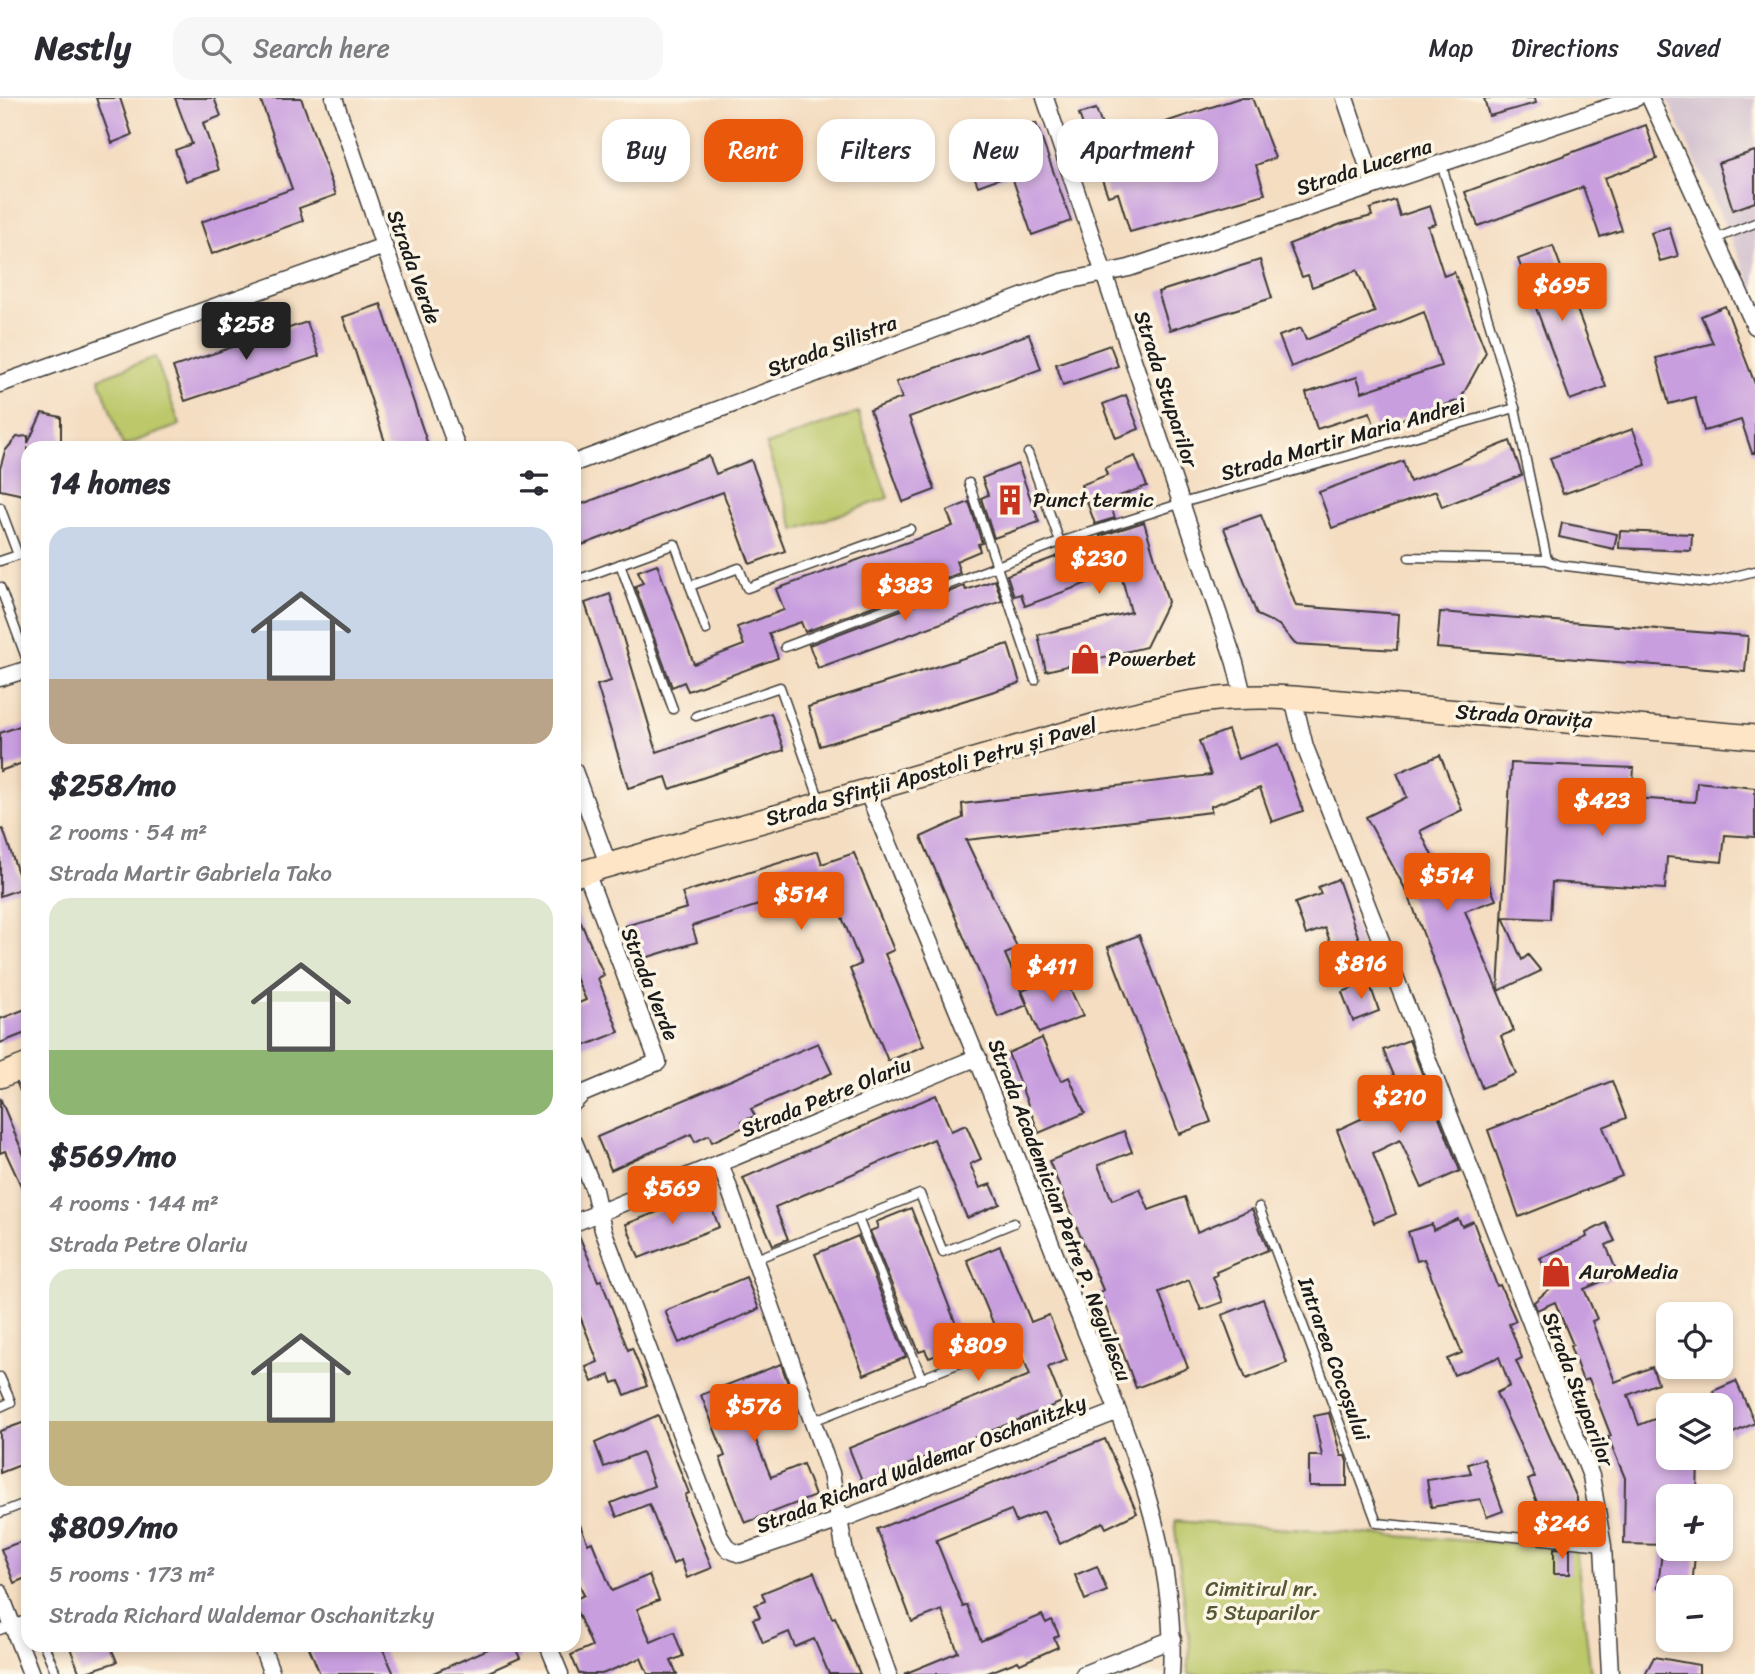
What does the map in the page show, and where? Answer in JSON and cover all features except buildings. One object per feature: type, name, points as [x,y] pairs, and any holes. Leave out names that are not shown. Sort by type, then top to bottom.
[{"type":"main road","name":"Strada Sfinții Apostoli Petru și Pavel","points":[[581,874],[1127,716],[1192,701],[1242,695],[1293,698]]},
{"type":"main road","name":"Strada Oravița","points":[[1293,698],[1755,737]]},
{"type":"street","name":"Strada Verde","points":[[334,98],[454,441]]},
{"type":"street","name":"Strada Stuparilor","points":[[1045,98],[1235,663],[1242,695]]},
{"type":"street","points":[[1345,98],[1374,185]]},
{"type":"street","name":"Strada Lucerna","points":[[1105,272],[1129,268],[1636,98]]},
{"type":"street","points":[[1650,98],[1755,326]]},
{"type":"street","points":[[0,384],[384,246]]},
{"type":"street","name":"Strada Silistra","points":[[581,460],[1062,282],[1105,272]]},
{"type":"street","points":[[0,678],[21,671]]},
{"type":"street","name":"Strada Stuparilor","points":[[1293,698],[1305,747],[1591,1476],[1603,1546],[1610,1674]]},
{"type":"street","points":[[581,790],[608,864]]},
{"type":"street","name":"Strada Academician Petre P. Negulescu","points":[[867,791],[978,1056],[1155,1517],[1173,1639],[1171,1674]]},
{"type":"street","name":"Strada Verde","points":[[581,876],[658,1062],[581,1095]]},
{"type":"street","name":"Strada Petre Olariu","points":[[581,1220],[978,1056]]},
{"type":"street","points":[[581,1159],[594,1190],[599,1213]]},
{"type":"street","points":[[720,1163],[831,1472],[845,1553],[888,1674]]},
{"type":"street","name":"Strada Richard Waldemar Oschanitzky","points":[[599,1213],[720,1538],[729,1549],[740,1554],[840,1520],[1116,1412]]},
{"type":"street","points":[[0,1593],[6,1628],[31,1674]]},
{"type":"street","points":[[1084,1674],[1173,1639]]},
{"type":"street","points":[[264,1652],[272,1674]]},
{"type":"street","points":[[551,1652],[560,1674]]},
{"type":"lane","points":[[1441,163],[1515,408],[1547,560]]},
{"type":"lane","points":[[1715,239],[1755,223]]},
{"type":"lane","name":"Strada Martir Maria Andrei","points":[[785,647],[1060,542],[1182,503],[1515,408]]},
{"type":"lane","points":[[1028,453],[1060,542]]},
{"type":"lane","points":[[969,483],[1035,680]]},
{"type":"lane","points":[[0,507],[18,555],[0,561]]},
{"type":"lane","points":[[690,586],[739,568],[747,588],[910,529]]},
{"type":"lane","points":[[581,578],[675,544],[706,629]]},
{"type":"lane","points":[[1409,557],[1547,560],[1558,565],[1708,583],[1755,571]]},
{"type":"lane","points":[[620,564],[673,709]]},
{"type":"lane","points":[[0,587],[21,644]]},
{"type":"lane","points":[[696,716],[780,687],[821,804]]},
{"type":"lane","points":[[756,1259],[920,1194],[943,1252],[1014,1223]]},
{"type":"lane","name":"Intrarea Cocoșului","points":[[1259,1207],[1377,1523],[1603,1546]]},
{"type":"lane","points":[[858,1218],[922,1378]]},
{"type":"lane","points":[[813,1421],[983,1354]]},
{"type":"lane","points":[[0,1377],[11,1402],[0,1407]]},
{"type":"lane","points":[[0,1513],[21,1505]]},
{"type":"lane","points":[[47,1652],[55,1671]]},
{"type":"shaded area","points":[[1667,98],[1755,98],[1755,292]]},
{"type":"green space","points":[[155,357],[180,425],[137,441],[121,441],[99,378]]},
{"type":"green space","points":[[858,412],[888,498],[795,530],[766,445]]},
{"type":"green space","name":"Cimitirul nr. 5 Stuparilor","points":[[1174,1521],[1576,1548],[1591,1674],[1188,1674],[1190,1647]]},
{"type":"place","name":"Punct termic","points":[[1010,500]]},
{"type":"place","name":"Powerbet","points":[[1085,659]]},
{"type":"place","name":"AuroMedia","points":[[1556,1272]]}]
